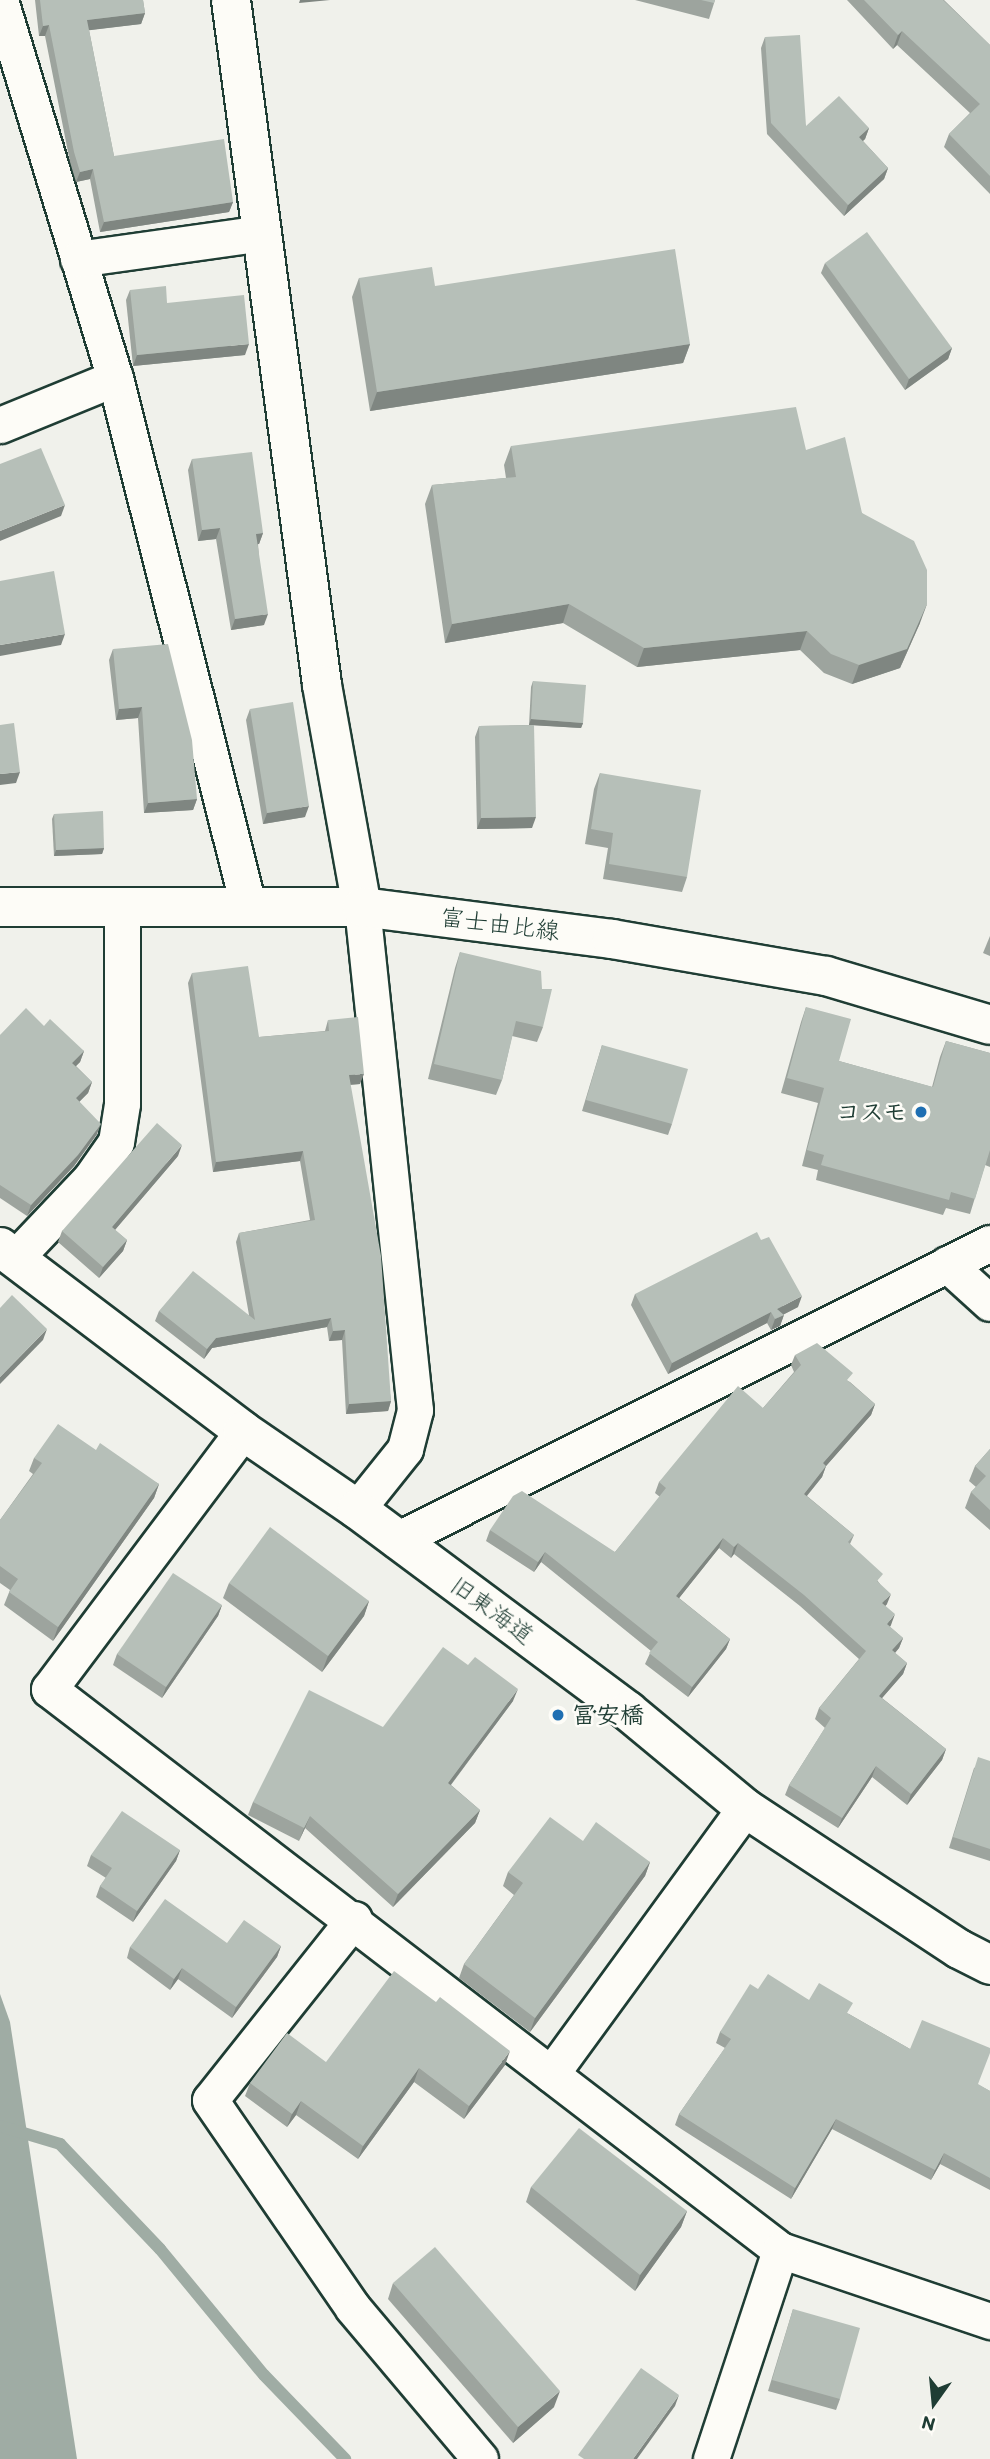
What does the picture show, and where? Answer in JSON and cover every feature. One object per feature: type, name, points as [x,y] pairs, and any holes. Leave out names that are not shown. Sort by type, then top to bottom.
[{"type":"street","points":[[0,0],[7,54],[78,259],[115,378],[248,905]]},
{"type":"street","points":[[231,0],[323,685],[362,907],[415,1410],[404,1449],[357,1509]]},
{"type":"street","points":[[78,259],[262,233]]},
{"type":"street","points":[[0,425],[115,378]]},
{"type":"street","points":[[8,1252],[90,1178],[116,1142],[122,1104],[121,905]]},
{"type":"street","name":"富士由比線","points":[[0,907],[362,907],[612,939],[826,976],[990,1025]]},
{"type":"street","points":[[397,1540],[990,1243]]},
{"type":"street","name":"旧東海道","points":[[8,1252],[243,1431],[357,1509],[628,1711],[746,1808],[990,1965]]},
{"type":"street","points":[[947,1264],[990,1303]]},
{"type":"street","points":[[243,1431],[49,1689],[354,1919],[780,2250],[990,2321]]},
{"type":"street","points":[[551,2074],[746,1808]]},
{"type":"street","points":[[354,1919],[210,2100],[353,2308],[480,2459]]},
{"type":"street","points":[[711,2459],[780,2250]]},
{"type":"shaded area","points":[[0,1994],[10,2022],[77,2459],[0,2459]]},
{"type":"building","points":[[40,0],[143,0],[145,13],[87,20],[114,156],[224,139],[233,202],[104,222],[93,169],[80,172],[74,152],[49,25],[43,26]]},
{"type":"building","points":[[864,0],[943,0],[990,45],[990,176],[949,134],[980,104],[902,31],[898,35]]},
{"type":"building","points":[[800,35],[806,126],[839,96],[869,128],[859,137],[888,168],[848,205],[771,123],[765,37]]},
{"type":"building","points":[[867,232],[952,348],[909,379],[825,263]]},
{"type":"building","points":[[675,249],[690,344],[377,392],[359,278],[432,267],[435,286]]},
{"type":"building","points":[[166,286],[167,303],[244,295],[249,344],[137,355],[130,290]]},
{"type":"building","points":[[796,407],[806,450],[845,437],[862,513],[914,541],[927,570],[927,604],[907,649],[859,665],[831,654],[807,631],[644,648],[569,604],[452,624],[432,485],[516,477],[511,446]]},
{"type":"building","points":[[41,448],[65,505],[0,531],[0,464]]},
{"type":"building","points":[[252,452],[263,533],[256,534],[268,614],[235,619],[220,528],[202,530],[192,459]]},
{"type":"building","points":[[54,571],[65,634],[0,645],[0,581]]},
{"type":"building","points":[[168,644],[192,740],[197,799],[148,803],[142,707],[119,709],[113,649]]},
{"type":"building","points":[[533,681],[586,685],[583,723],[531,719]]},
{"type":"building","points":[[293,702],[309,806],[267,813],[250,709]]},
{"type":"building","points":[[14,723],[20,772],[0,774],[0,725]]},
{"type":"building","points":[[534,725],[536,817],[481,818],[479,726]]},
{"type":"building","points":[[600,773],[701,790],[687,877],[609,864],[613,833],[591,829]]},
{"type":"building","points":[[103,811],[104,848],[56,850],[54,814]]},
{"type":"building","points":[[460,952],[541,971],[542,989],[552,989],[543,1027],[516,1021],[502,1080],[434,1064]]},
{"type":"building","points":[[248,966],[259,1037],[329,1031],[328,1020],[358,1017],[364,1074],[349,1075],[381,1256],[391,1401],[349,1404],[345,1330],[333,1331],[331,1318],[216,1338],[207,1349],[159,1311],[193,1271],[255,1320],[239,1233],[315,1220],[303,1151],[216,1162],[192,973]]},
{"type":"building","name":"コスモ","points":[[806,1007],[851,1019],[839,1061],[933,1087],[946,1041],[990,1053],[990,1150],[975,1199],[951,1192],[949,1200],[821,1165],[824,1155],[807,1150],[824,1088],[787,1078]]},
{"type":"building","points":[[26,1008],[44,1026],[50,1019],[84,1051],[72,1063],[92,1082],[76,1098],[101,1124],[78,1155],[31,1205],[0,1185],[0,1035]]},
{"type":"building","points":[[602,1045],[688,1069],[672,1124],[586,1100]]},
{"type":"building","points":[[157,1123],[182,1145],[112,1227],[127,1240],[103,1267],[62,1231]]},
{"type":"building","points":[[757,1232],[761,1240],[769,1237],[802,1296],[777,1309],[784,1315],[775,1319],[771,1312],[672,1363],[635,1294]]},
{"type":"building","points":[[12,1295],[47,1329],[0,1377],[0,1308]]},
{"type":"building","points":[[817,1343],[853,1373],[847,1380],[875,1404],[823,1463],[826,1466],[804,1494],[854,1535],[848,1542],[883,1574],[877,1581],[891,1594],[882,1603],[895,1614],[887,1624],[903,1638],[892,1650],[907,1663],[879,1696],[946,1749],[911,1794],[876,1766],[842,1818],[789,1785],[831,1718],[819,1708],[866,1651],[804,1595],[738,1543],[734,1547],[723,1538],[676,1596],[730,1639],[692,1687],[649,1653],[658,1642],[545,1552],[538,1562],[490,1530],[513,1496],[522,1491],[615,1552],[666,1488],[659,1482],[738,1386],[763,1408],[801,1365],[795,1355]]},
{"type":"building","points":[[58,1424],[96,1450],[100,1443],[159,1484],[58,1627],[9,1592],[18,1579],[0,1566],[0,1520],[42,1463],[34,1458]]},
{"type":"building","points":[[990,1449],[990,1510],[971,1492],[986,1476],[975,1466]]},
{"type":"building","points":[[270,1527],[369,1601],[328,1656],[229,1583]]},
{"type":"building","points":[[173,1573],[222,1605],[166,1687],[117,1654]]},
{"type":"building","points":[[443,1647],[468,1665],[475,1657],[518,1689],[448,1783],[480,1810],[398,1894],[310,1816],[304,1828],[253,1802],[309,1690],[383,1727]]},
{"type":"building","points":[[978,1757],[990,1761],[990,1849],[953,1837]]},
{"type":"building","points":[[122,1811],[180,1850],[137,1911],[100,1886],[112,1868],[91,1855]]},
{"type":"building","points":[[550,1817],[583,1841],[596,1822],[650,1862],[535,2018],[464,1964],[523,1883],[508,1872]]},
{"type":"building","points":[[165,1899],[227,1943],[244,1920],[281,1946],[236,2007],[182,1968],[174,1979],[130,1947]]},
{"type":"building","points":[[394,1971],[436,2002],[440,1997],[510,2051],[469,2106],[419,2068],[363,2146],[301,2101],[292,2114],[250,2083],[287,2033],[326,2062]]},
{"type":"building","points":[[768,1974],[809,2000],[819,1983],[853,2003],[847,2013],[910,2049],[922,2020],[990,2048],[978,2084],[990,2091],[990,2178],[944,2153],[935,2170],[836,2119],[795,2188],[679,2114],[731,2039],[720,2032],[750,1984],[758,1989]]},
{"type":"building","points":[[579,2128],[687,2211],[640,2275],[531,2187]]},
{"type":"building","points":[[435,2247],[560,2391],[518,2427],[393,2283]]},
{"type":"building","points":[[793,2309],[860,2328],[840,2399],[772,2380]]},
{"type":"building","points":[[641,2368],[679,2395],[633,2459],[584,2459],[578,2455]]},
{"type":"waterway","points":[[0,2126],[60,2144],[160,2249],[264,2375],[345,2459]]},
{"type":"place","name":"コスモ","points":[[921,1112]]},
{"type":"place","name":"冨安橋","points":[[558,1715]]}]
